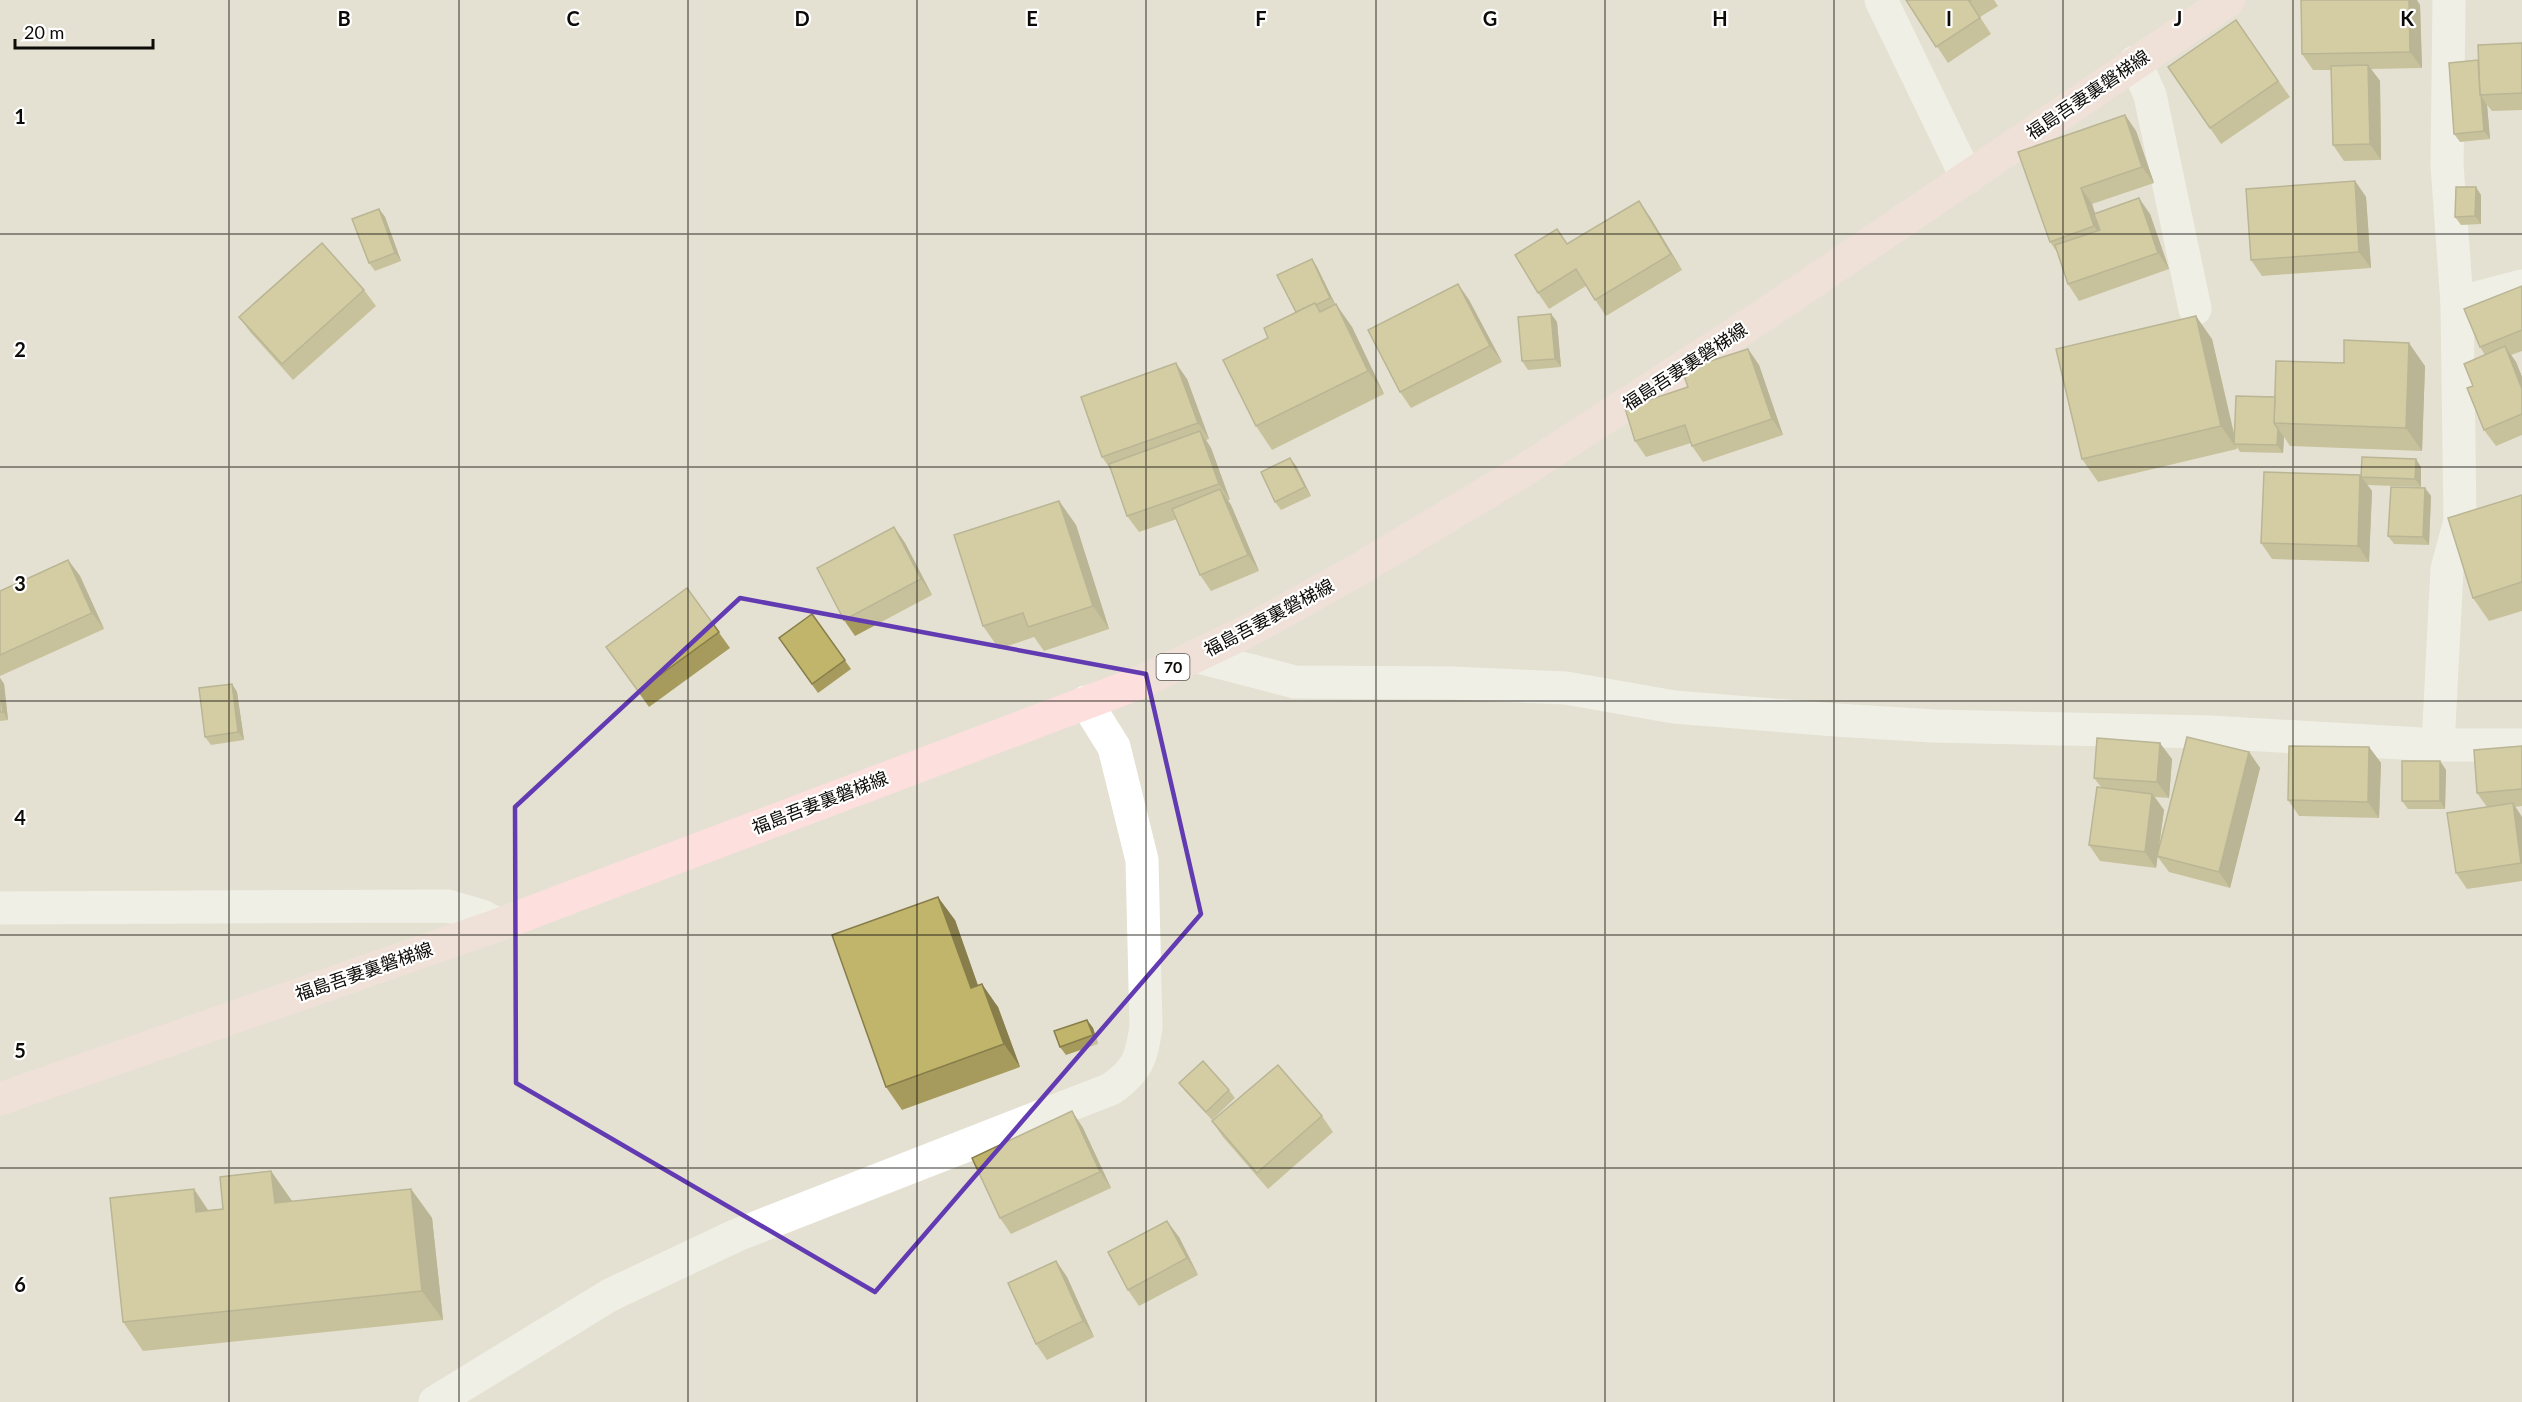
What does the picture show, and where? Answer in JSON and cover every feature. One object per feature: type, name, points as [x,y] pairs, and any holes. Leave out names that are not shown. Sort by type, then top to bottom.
[{"type":"main road","name":"福島吾妻裏磐梯線","points":[[0,1099],[498,925],[1142,682],[1248,631],[1356,571],[1523,471],[1770,311],[2229,0]]},
{"type":"street","points":[[1881,0],[1967,178]]},
{"type":"street","points":[[2438,745],[2447,569],[2475,517],[2447,165],[2449,0]]},
{"type":"street","points":[[2135,62],[2150,95],[2195,309]]},
{"type":"street","points":[[2457,303],[2522,286]]},
{"type":"street","points":[[1195,656],[1295,682],[1452,683],[1566,688],[1674,707],[1836,720],[1934,726],[2209,732],[2438,745],[2522,746]]},
{"type":"street","points":[[435,1402],[610,1295],[737,1235],[1111,1089],[1136,1069],[1143,1050],[1146,1027],[1142,860],[1114,747],[1086,702]]},
{"type":"street","points":[[0,908],[448,906],[482,916],[498,925]]},
{"type":"highlighted area","points":[[740,598],[1146,674],[1201,914],[875,1292],[516,1083],[515,807]]},
{"type":"building","points":[[1906,0],[1971,0],[1969,1],[1980,18],[1936,47]]},
{"type":"building","points":[[2301,0],[2409,0],[2410,52],[2302,54]]},
{"type":"building","points":[[2236,20],[2278,81],[2210,128],[2168,67]]},
{"type":"building","points":[[2522,43],[2522,93],[2480,95],[2478,45]]},
{"type":"building","points":[[2478,60],[2484,131],[2454,134],[2449,63]]},
{"type":"building","points":[[2368,65],[2370,144],[2333,145],[2331,66]]},
{"type":"building","points":[[2125,115],[2142,167],[2081,188],[2094,226],[2050,242],[2018,152]]},
{"type":"building","points":[[2355,181],[2359,252],[2251,260],[2246,189]]},
{"type":"building","points":[[2456,187],[2476,187],[2475,216],[2455,217]]},
{"type":"building","points":[[2139,198],[2158,253],[2068,284],[2055,245],[2100,230],[2094,214]]},
{"type":"building","points":[[1639,201],[1671,254],[1595,300],[1576,269],[1538,293],[1515,255],[1557,229],[1567,244]]},
{"type":"building","points":[[379,209],[395,253],[369,263],[352,219]]},
{"type":"building","points":[[322,243],[364,290],[282,364],[239,317]]},
{"type":"building","points":[[1312,259],[1330,298],[1296,312],[1277,275]]},
{"type":"building","points":[[1458,284],[1490,346],[1400,392],[1368,330]]},
{"type":"building","points":[[2522,286],[2522,330],[2480,347],[2464,309]]},
{"type":"building","points":[[1315,303],[1320,312],[1336,304],[1368,371],[1256,426],[1223,360],[1268,338],[1264,328]]},
{"type":"building","points":[[1551,314],[1555,359],[1522,361],[1518,317]]},
{"type":"building","points":[[2196,316],[2221,426],[2082,459],[2056,349]]},
{"type":"building","points":[[2344,340],[2409,343],[2406,428],[2274,423],[2276,361],[2344,363]]},
{"type":"building","points":[[2505,346],[2522,389],[2522,414],[2484,430],[2467,388],[2473,386],[2464,364]]},
{"type":"building","points":[[1748,349],[1772,419],[1692,446],[1685,425],[1635,441],[1625,408],[1688,387],[1682,370]]},
{"type":"building","points":[[1176,363],[1198,423],[1102,457],[1081,397]]},
{"type":"building","points":[[2236,396],[2275,397],[2274,423],[2278,429],[2277,445],[2234,444]]},
{"type":"building","points":[[1200,431],[1219,484],[1127,516],[1109,464]]},
{"type":"building","points":[[2362,457],[2416,459],[2415,479],[2361,477]]},
{"type":"building","points":[[1290,458],[1305,487],[1275,502],[1261,472]]},
{"type":"building","points":[[2264,472],[2360,475],[2358,546],[2261,543]]},
{"type":"building","points":[[2391,487],[2425,488],[2423,537],[2388,536]]},
{"type":"building","points":[[1220,489],[1248,555],[1200,575],[1172,509]]},
{"type":"building","points":[[2522,495],[2522,582],[2473,598],[2448,518]]},
{"type":"building","points":[[1059,501],[1093,606],[1028,627],[1023,613],[983,626],[954,535]]},
{"type":"building","points":[[894,527],[921,579],[844,620],[817,568]]},
{"type":"building","points":[[68,560],[92,613],[0,655],[0,591]]},
{"type":"building","points":[[687,588],[719,632],[638,691],[606,647]]},
{"type":"building","points":[[812,614],[845,660],[812,684],[779,638]]},
{"type":"building","points":[[232,684],[238,732],[205,737],[199,688]]},
{"type":"building","points":[[0,689],[3,712],[0,712]]},
{"type":"building","points":[[2187,737],[2249,752],[2219,872],[2157,856]]},
{"type":"building","points":[[2097,738],[2160,743],[2157,782],[2094,778]]},
{"type":"building","points":[[2289,746],[2369,747],[2368,802],[2288,800]]},
{"type":"building","points":[[2522,746],[2522,789],[2477,793],[2474,750]]},
{"type":"building","points":[[2402,761],[2440,761],[2440,801],[2402,801]]},
{"type":"building","points":[[2097,787],[2152,794],[2145,852],[2089,845]]},
{"type":"building","points":[[2513,803],[2521,863],[2456,873],[2447,813]]},
{"type":"building","points":[[938,897],[971,988],[982,984],[1004,1044],[886,1087],[832,935]]},
{"type":"building","points":[[1087,1020],[1093,1035],[1060,1047],[1054,1031]]},
{"type":"building","points":[[1203,1061],[1229,1090],[1206,1112],[1179,1083]]},
{"type":"building","points":[[1278,1065],[1322,1116],[1257,1173],[1212,1121]]},
{"type":"building","points":[[1072,1111],[1100,1172],[1000,1218],[972,1158]]},
{"type":"building","points":[[271,1171],[275,1203],[411,1189],[422,1291],[123,1322],[110,1198],[194,1189],[196,1212],[223,1209],[220,1177]]},
{"type":"building","points":[[1167,1221],[1187,1258],[1128,1290],[1108,1252]]},
{"type":"building","points":[[1056,1261],[1083,1321],[1036,1344],[1008,1283]]}]
